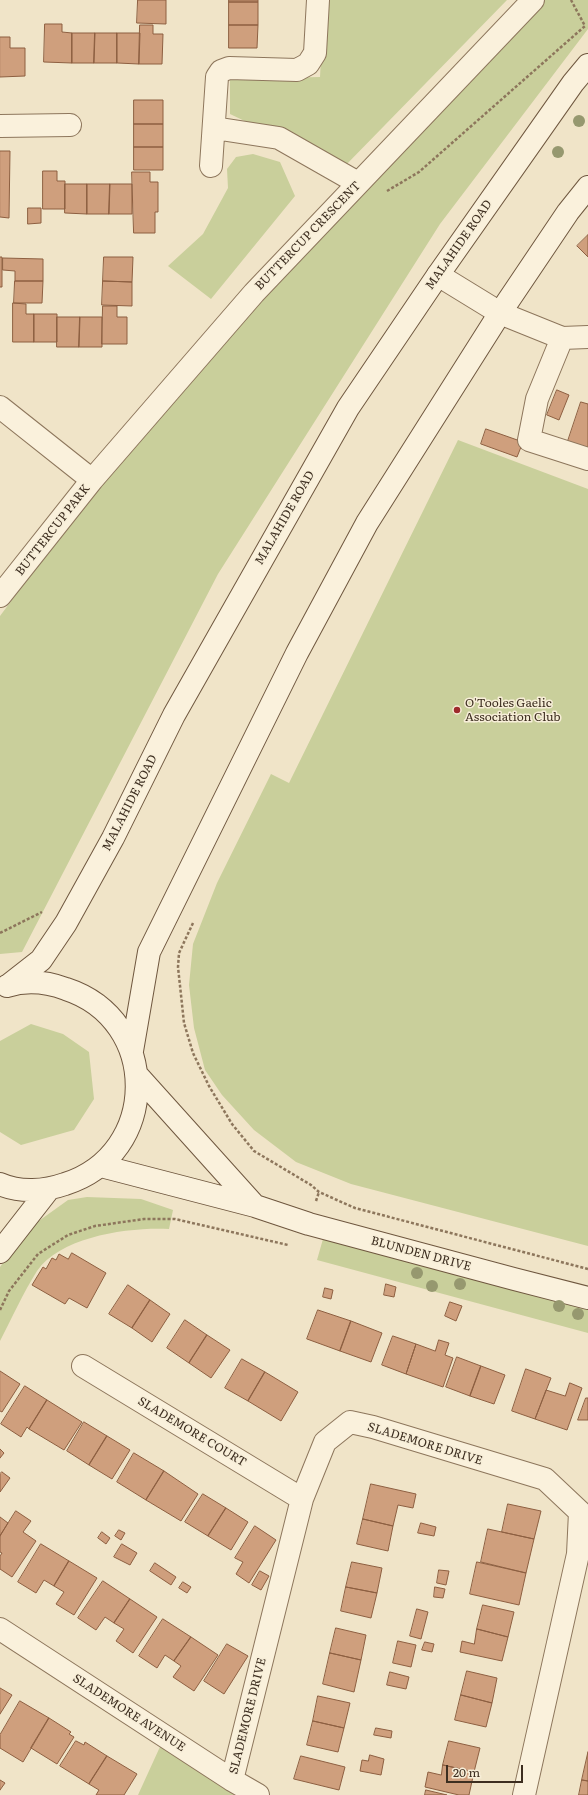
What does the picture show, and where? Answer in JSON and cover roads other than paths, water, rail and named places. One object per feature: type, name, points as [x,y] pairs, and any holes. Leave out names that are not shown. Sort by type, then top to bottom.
[{"type":"street","points":[[211,166],[217,77],[221,71],[229,68],[297,70],[308,64],[315,53],[318,0]]},
{"type":"street","name":"BUTTERCUP CRESCENT","points":[[92,480],[254,293],[533,0]]},
{"type":"street","name":"MALAHIDE ROAD","points":[[4,987],[41,960],[66,923],[113,838],[174,715],[340,421],[438,275],[573,83],[588,65]]},
{"type":"street","points":[[0,126],[70,125]]},
{"type":"street","points":[[214,128],[279,138],[358,183]]},
{"type":"street","points":[[132,1051],[149,952],[297,652],[367,523],[500,313],[568,212],[588,187]]},
{"type":"street","points":[[438,275],[500,313],[562,338],[588,337]]},
{"type":"street","points":[[562,338],[537,399],[529,440],[588,459]]},
{"type":"street","name":"BUTTERCUP PARK","points":[[0,407],[92,480],[0,596]]},
{"type":"street","points":[[0,1184],[27,1190],[50,1189],[82,1179],[101,1166],[114,1153],[125,1137],[137,1105],[138,1076],[132,1051],[116,1022],[102,1007],[82,994],[52,984],[30,982],[4,987]]},
{"type":"street","name":"BLUNDEN DRIVE","points":[[138,1076],[255,1206]]},
{"type":"street","name":"BLUNDEN DRIVE","points":[[101,1166],[255,1206],[309,1224],[588,1298]]},
{"type":"street","points":[[0,1252],[50,1189]]},
{"type":"street","name":"SLADEMORE COURT","points":[[83,1366],[302,1499]]},
{"type":"street","name":"SLADEMORE DRIVE","points":[[232,1780],[302,1499],[325,1442],[350,1422],[373,1427],[545,1479],[580,1512],[578,1554],[524,1795]]},
{"type":"street","name":"SLADEMORE AVENUE","points":[[0,1629],[232,1780],[258,1795]]},
{"type":"place","name":"O'Tooles Gaelic Association Club","points":[[457,710]]}]
